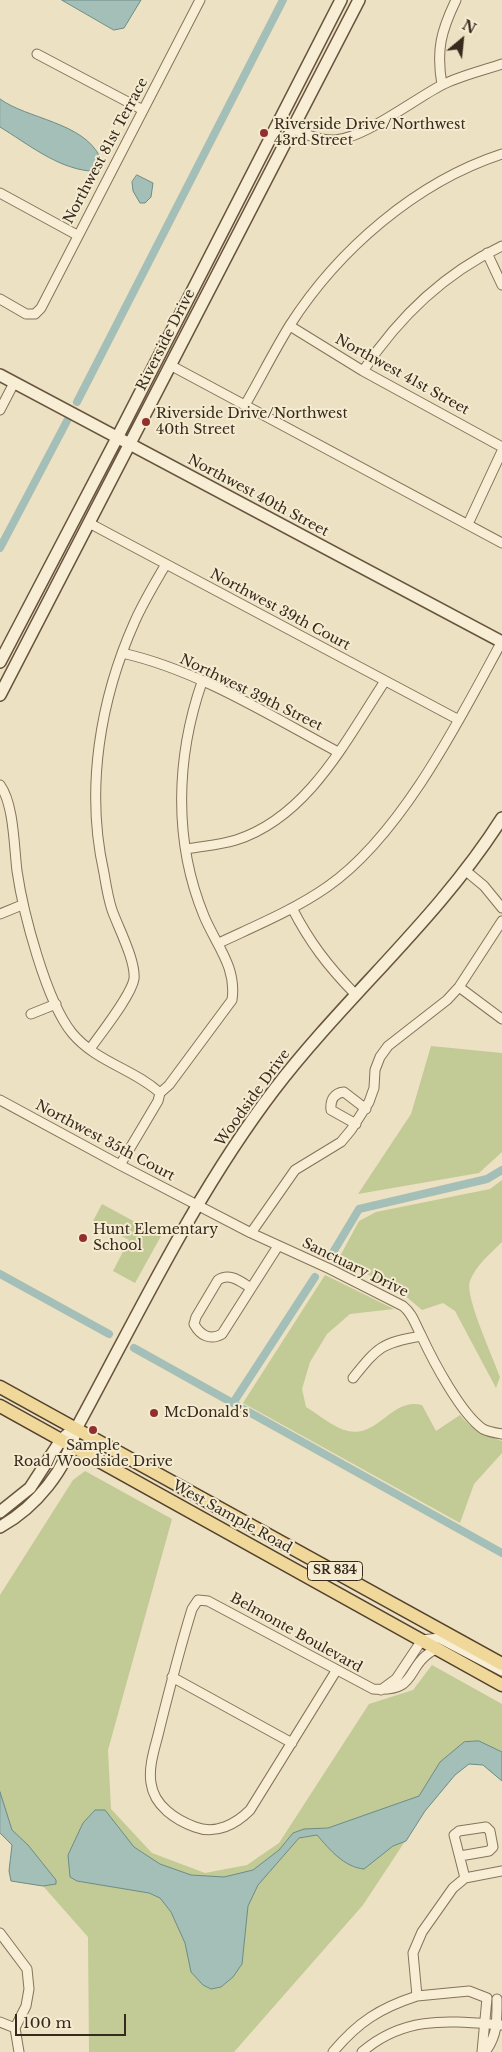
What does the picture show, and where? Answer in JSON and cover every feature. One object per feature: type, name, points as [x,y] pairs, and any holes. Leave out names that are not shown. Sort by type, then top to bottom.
[{"type":"main road","name":"West Sample Road","points":[[0,1387],[502,1664]]},
{"type":"main road","name":"West Sample Road","points":[[0,1406],[187,1508],[502,1685]]},
{"type":"main road","points":[[187,1508],[197,1506],[225,1521],[241,1519]]},
{"type":"main road","points":[[329,1587],[350,1590],[414,1626],[430,1624]]},
{"type":"street","name":"Northwest 81st Terrace","points":[[0,299],[26,314],[35,314],[41,308],[200,0]]},
{"type":"street","name":"Riverside Drive","points":[[0,662],[280,122],[341,0]]},
{"type":"street","name":"Riverside Drive","points":[[0,695],[359,0]]},
{"type":"street","points":[[442,85],[438,62],[440,44],[444,25],[456,0]]},
{"type":"street","points":[[37,54],[143,110]]},
{"type":"street","points":[[280,122],[314,137],[333,140],[349,138],[442,85],[502,64]]},
{"type":"street","points":[[245,405],[290,326],[327,275],[384,222],[412,199],[468,168],[502,154]]},
{"type":"street","points":[[0,192],[77,235]]},
{"type":"street","points":[[363,371],[383,341],[412,308],[444,281],[487,253],[502,246]]},
{"type":"street","points":[[487,253],[502,285]]},
{"type":"street","name":"Northwest 41st Street","points":[[290,326],[363,371],[502,447]]},
{"type":"street","points":[[170,365],[502,542]]},
{"type":"street","name":"Northwest 40th Street","points":[[0,375],[502,641]]},
{"type":"street","points":[[0,410],[14,383]]},
{"type":"street","points":[[468,524],[502,451]]},
{"type":"street","name":"Northwest 39th Court","points":[[89,523],[459,720]]},
{"type":"street","points":[[90,1049],[130,991],[134,978],[132,966],[111,907],[101,861],[97,826],[96,780],[100,732],[108,694],[122,653],[136,619],[166,564]]},
{"type":"street","points":[[219,943],[292,908],[328,887],[358,860],[381,835],[415,790],[459,720],[502,641]]},
{"type":"street","name":"Northwest 39th Street","points":[[122,653],[142,657],[202,682],[338,752]]},
{"type":"street","points":[[187,849],[236,840],[275,820],[297,803],[338,752],[385,681]]},
{"type":"street","points":[[120,1165],[158,1101],[160,1093],[169,1085],[232,1000],[234,987],[232,973],[219,943],[204,917],[192,881],[181,822],[181,781],[190,716],[202,682]]},
{"type":"street","points":[[0,785],[9,807],[22,904],[56,1004],[72,1032],[90,1049],[106,1062],[154,1087],[160,1093]]},
{"type":"street","name":"Woodside Drive","points":[[66,1443],[76,1429],[198,1206],[273,1091],[355,994],[426,919],[466,871],[502,818]]},
{"type":"street","points":[[466,871],[484,886],[502,908]]},
{"type":"street","points":[[0,914],[22,904]]},
{"type":"street","points":[[292,908],[307,937],[326,963],[355,994]]},
{"type":"street","points":[[251,1233],[295,1170],[341,1142],[356,1124],[366,1109],[374,1088],[375,1070],[388,1046],[447,1000],[459,986],[502,921]]},
{"type":"street","points":[[459,986],[502,1019]]},
{"type":"street","points":[[30,1014],[56,1004]]},
{"type":"street","points":[[356,1124],[331,1110],[332,1098],[337,1093],[344,1092],[366,1109]]},
{"type":"street","name":"Northwest 35th Court","points":[[0,1100],[198,1206]]},
{"type":"street","name":"Sanctuary Drive","points":[[198,1206],[403,1306],[411,1312],[421,1336],[460,1404],[472,1420],[485,1430],[502,1434]]},
{"type":"street","points":[[251,1288],[231,1276],[224,1276],[218,1280],[196,1317],[194,1324],[198,1331],[215,1338],[222,1334],[278,1246]]},
{"type":"street","points":[[353,1378],[376,1350],[385,1344],[421,1336]]},
{"type":"street","points":[[0,1512],[30,1488],[66,1443]]},
{"type":"street","points":[[0,1527],[16,1518],[41,1496],[66,1443]]},
{"type":"street","name":"Belmonte Boulevard","points":[[172,1677],[192,1608],[198,1600],[208,1600],[365,1687],[381,1690]]},
{"type":"street","points":[[381,1690],[396,1679],[422,1640],[439,1638],[502,1671]]},
{"type":"street","points":[[381,1690],[400,1687],[408,1680],[425,1654],[438,1648]]},
{"type":"street","points":[[292,1743],[172,1677],[151,1766],[151,1784],[158,1800],[168,1813],[197,1828],[227,1827],[240,1820],[250,1810],[292,1743],[336,1671]]},
{"type":"street","points":[[460,1856],[489,1851],[493,1847],[490,1831],[486,1827],[459,1830],[454,1835],[465,1878]]},
{"type":"street","points":[[417,1996],[413,1953],[420,1936],[453,1888],[465,1878],[502,1871]]},
{"type":"street","points":[[0,1934],[27,1969],[29,1989],[26,2006],[15,2028],[19,2052]]},
{"type":"street","points":[[333,2052],[351,2031],[378,2011],[417,1996],[469,1991],[492,1998]]},
{"type":"street","points":[[484,2052],[485,2024],[492,1998]]},
{"type":"street","points":[[484,2052],[492,2043],[500,2025],[492,1998]]},
{"type":"street","points":[[362,2052],[373,2042],[400,2028],[430,2021],[500,2025]]},
{"type":"street","points":[[0,2022],[15,2028]]},
{"type":"green space","points":[[431,1046],[502,1053],[502,1152],[479,1173],[358,1194],[411,1114]]},
{"type":"green space","points":[[502,1180],[502,1242],[472,1275],[469,1288],[480,1328],[500,1377],[496,1388],[455,1311],[443,1303],[422,1310],[403,1294],[339,1258],[359,1221],[376,1212],[490,1189]]},
{"type":"green space","points":[[102,1204],[161,1236],[135,1283],[113,1271],[129,1240],[93,1221]]},
{"type":"green space","points":[[325,1275],[394,1309],[350,1314],[327,1334],[310,1362],[302,1389],[306,1407],[337,1427],[359,1432],[377,1424],[402,1407],[411,1404],[422,1405],[436,1431],[460,1415],[479,1431],[502,1441],[502,1453],[474,1484],[460,1523],[243,1403]]},
{"type":"green space","points":[[85,1471],[172,1519],[108,1750],[111,1809],[152,1853],[205,1873],[247,1865],[279,1843],[369,1704],[413,1690],[432,1665],[502,1704],[502,1781],[483,1765],[469,1764],[455,1775],[425,1811],[363,1905],[234,2052],[89,2052],[88,1937],[43,1886],[11,1881],[9,1871],[12,1845],[0,1833],[0,1595],[73,1480]]},
{"type":"water","points":[[62,0],[141,0],[124,28],[114,30]]},
{"type":"water","points":[[0,99],[11,106],[54,122],[81,136],[92,145],[100,157],[90,171],[66,165],[43,154],[0,127]]},
{"type":"water","points":[[137,175],[153,183],[151,197],[145,203],[140,203],[133,191],[132,182]]},
{"type":"water","points":[[479,1741],[502,1752],[502,1781],[483,1765],[469,1764],[455,1775],[425,1811],[406,1841],[393,1846],[364,1869],[357,1868],[344,1861],[332,1852],[317,1835],[299,1838],[258,1885],[248,1906],[242,1964],[233,1977],[221,1987],[211,1989],[203,1985],[191,1972],[185,1943],[171,1912],[160,1898],[149,1893],[77,1881],[70,1877],[68,1855],[83,1823],[95,1810],[105,1810],[134,1847],[160,1864],[191,1875],[224,1877],[253,1870],[279,1850],[293,1833],[304,1829],[328,1828],[419,1796],[440,1762],[464,1742]]},
{"type":"water","points":[[0,1792],[12,1830],[28,1845],[56,1880],[56,1884],[43,1886],[11,1881],[9,1871],[12,1845],[0,1833]]},
{"type":"waterway","points":[[77,402],[283,0]]},
{"type":"waterway","points":[[0,548],[67,421]]},
{"type":"waterway","points":[[332,1254],[359,1209],[487,1179],[502,1170]]},
{"type":"waterway","points":[[0,1274],[109,1334]]},
{"type":"waterway","points":[[233,1403],[315,1277]]},
{"type":"waterway","points":[[134,1348],[502,1553]]},
{"type":"place","name":"Riverside Drive/Northwest 43rd Street","points":[[264,133]]},
{"type":"place","name":"Riverside Drive/Northwest 40th Street","points":[[146,422]]},
{"type":"place","name":"Hunt Elementary School","points":[[83,1238]]},
{"type":"place","name":"McDonald's","points":[[154,1413]]},
{"type":"place","name":"Sample Road/Woodside Drive","points":[[93,1430]]}]
